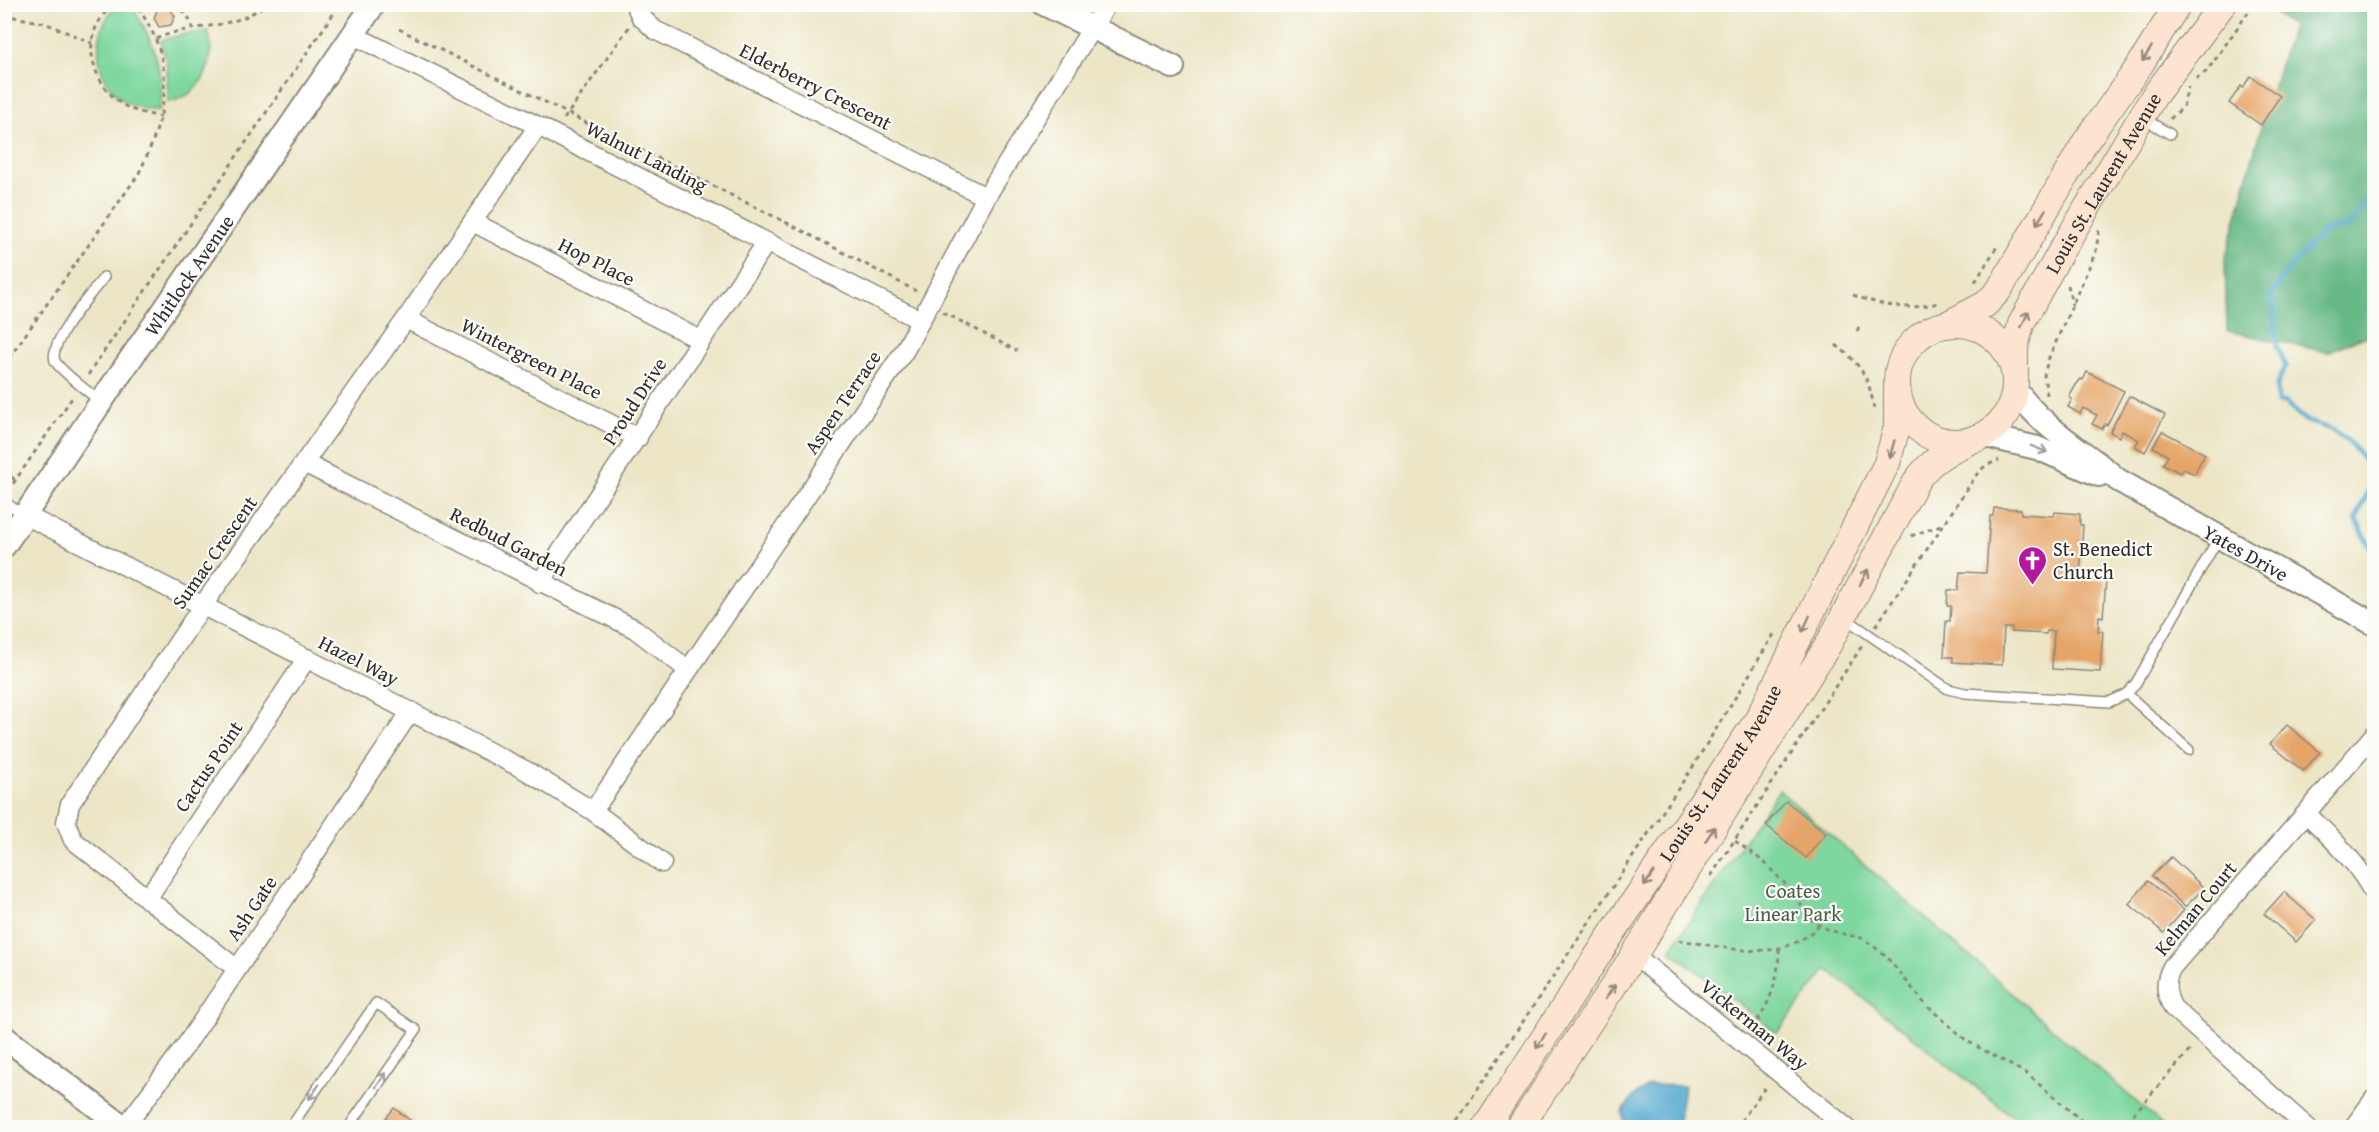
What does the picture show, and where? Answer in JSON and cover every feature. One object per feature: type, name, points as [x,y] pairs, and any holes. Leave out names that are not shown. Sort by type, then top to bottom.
[{"type":"main road","name":"Louis St. Laurent Avenue","points":[[1947,313],[1986,304],[1999,290],[2086,141],[2140,65],[2178,4]]},
{"type":"main road","name":"Louis St. Laurent Avenue","points":[[2015,382],[2015,347],[2021,324],[2061,251],[2151,123],[2176,65],[2223,4]]},
{"type":"main road","points":[[1947,313],[1965,325],[1983,331],[1998,342],[2009,357],[2015,382],[2007,414],[1998,424],[1979,437],[1953,441],[1932,437],[1919,429],[1908,418],[1896,391],[1896,377],[1906,350],[1947,313]]},
{"type":"main road","name":"Louis St. Laurent Avenue","points":[[1485,1128],[1615,928],[1757,721],[1887,463],[1897,427],[1896,391]]},
{"type":"main road","name":"Louis St. Laurent Avenue","points":[[1519,1128],[1634,955],[1843,617],[1922,472],[1943,454],[1979,437]]},
{"type":"street","name":"Whitlock Avenue","points":[[4,546],[374,4]]},
{"type":"street","points":[[1044,4],[1173,68]]},
{"type":"street","name":"Aspen Terrace","points":[[593,811],[905,350],[986,196],[1107,4]]},
{"type":"street","name":"Elderberry Crescent","points":[[638,11],[655,30],[986,196]]},
{"type":"street","name":"Walnut Landing","points":[[353,35],[920,320]]},
{"type":"street","name":"Sumac Crescent","points":[[237,969],[73,840],[66,822],[70,804],[203,605],[406,319],[538,126]]},
{"type":"street","name":"Hop Place","points":[[473,222],[700,340]]},
{"type":"street","name":"Proud Drive","points":[[540,583],[766,243]]},
{"type":"street","name":"Wintergreen Place","points":[[406,319],[638,438]]},
{"type":"street","name":"Yates Drive","points":[[2015,382],[2026,404],[2044,424],[2100,464],[2118,480],[2374,624]]},
{"type":"street","name":"Yates Drive","points":[[1979,437],[2037,448],[2091,473],[2118,480]]},
{"type":"street","name":"Redbud Garden","points":[[304,463],[635,629],[687,669]]},
{"type":"street","name":"Hazel Way","points":[[25,515],[525,770],[593,811],[662,863]]},
{"type":"street","name":"Cactus Point","points":[[147,899],[307,658]]},
{"type":"street","name":"Ash Gate","points":[[125,1127],[186,1045],[411,711]]},
{"type":"street","name":"Kelman Court","points":[[2308,1128],[2173,1008],[2168,999],[2166,984],[2172,967],[2374,735]]},
{"type":"street","points":[[2306,813],[2357,867],[2374,894]]},
{"type":"street","name":"Vickerman Way","points":[[1634,955],[1847,1128]]},
{"type":"street","points":[[4,1037],[125,1127]]},
{"type":"street","points":[[2353,1128],[2374,1099]]},
{"type":"lane","points":[[2151,123],[2170,134]]},
{"type":"lane","points":[[101,402],[57,364],[54,350],[59,338],[104,277]]},
{"type":"lane","points":[[4,502],[25,515]]},
{"type":"lane","points":[[1843,617],[1940,685],[1958,692],[2109,702],[2127,694],[2136,683],[2219,537]]},
{"type":"lane","points":[[2127,694],[2189,750]]},
{"type":"lane","points":[[290,1128],[376,1003],[416,1030],[348,1128]]},
{"type":"path","points":[[111,4],[96,26],[92,43],[94,64],[107,90],[116,100],[131,109],[161,117]]},
{"type":"path","points":[[176,4],[188,16],[193,29]]},
{"type":"path","points":[[156,39],[242,20],[266,4]]},
{"type":"path","points":[[4,496],[340,4]]},
{"type":"path","points":[[2151,123],[2183,107],[2188,84],[2207,71],[2254,4]]},
{"type":"path","points":[[4,365],[138,175],[153,143],[161,117],[165,90],[159,46],[148,21],[136,5]]},
{"type":"path","points":[[559,126],[638,11]]},
{"type":"path","points":[[4,15],[45,22],[92,43]]},
{"type":"path","points":[[399,29],[886,273],[919,292]]},
{"type":"path","points":[[2049,400],[2044,386],[2046,368],[2096,251],[2101,222]]},
{"type":"path","points":[[1972,287],[2001,240]]},
{"type":"path","points":[[1853,295],[1901,308],[1923,307],[1947,313]]},
{"type":"path","points":[[939,310],[1017,351]]},
{"type":"path","points":[[1836,345],[1854,359],[1865,375],[1872,390],[1874,412]]},
{"type":"path","points":[[1709,880],[1977,474],[1985,466],[2002,459]]},
{"type":"path","points":[[4,471],[15,480]]},
{"type":"path","points":[[1452,1128],[1692,768],[1778,629]]},
{"type":"path","points":[[1735,841],[1764,862],[1788,887],[1812,920],[1839,933],[1862,938],[1884,954],[1926,1005],[1967,1041],[2027,1074],[2090,1128]]},
{"type":"path","points":[[1679,940],[1770,951],[1794,945],[1819,925]]},
{"type":"path","points":[[1741,1041],[1765,1012],[1777,976],[1779,949]]},
{"type":"path","points":[[2121,1128],[2191,1049]]},
{"type":"path","points":[[1736,1128],[1778,1071]]},
{"type":"green space","points":[[117,4],[130,5],[151,42],[159,68],[159,110],[139,108],[123,100],[110,88],[102,73],[99,56],[100,38],[106,20]]},
{"type":"green space","points":[[2265,5],[2374,5],[2374,336],[2359,338],[2328,352],[2227,331],[2225,260],[2261,127],[2292,26]]},
{"type":"green space","points":[[208,31],[210,54],[204,76],[190,93],[168,102],[167,66],[161,40]]},
{"type":"green space","name":"Coates Linear Park","points":[[1779,790],[2165,1127],[2026,1127],[1827,969],[1777,1033],[1670,950]]},
{"type":"water","points":[[1650,1085],[1684,1086],[1678,1127],[1621,1127],[1624,1123],[1622,1112],[1634,1096]]},
{"type":"building","points":[[169,7],[175,16],[171,25],[159,27],[154,18],[158,8]]},
{"type":"building","points":[[2250,76],[2280,96],[2261,125],[2229,103],[2241,86],[2243,88]]},
{"type":"building","points":[[2087,372],[2124,391],[2107,425],[2105,424],[2102,429],[2092,424],[2097,415],[2083,408],[2080,414],[2068,407],[2072,399],[2069,397]]},
{"type":"building","points":[[2129,396],[2165,415],[2145,452],[2135,446],[2139,440],[2122,431],[2119,437],[2110,432]]},
{"type":"building","points":[[2162,431],[2205,454],[2194,474],[2184,469],[2180,473],[2163,464],[2168,456],[2153,447]]},
{"type":"building","name":"St. Benedict Church","points":[[1994,508],[2021,509],[2021,514],[2054,516],[2055,512],[2080,514],[2080,525],[2083,525],[2080,578],[2106,580],[2103,617],[2099,616],[2098,631],[2103,631],[2100,672],[2052,669],[2054,631],[2047,631],[2046,634],[2012,632],[2012,628],[2004,628],[2002,665],[1953,662],[1953,657],[1944,657],[1946,621],[1950,621],[1951,606],[1947,606],[1948,590],[1958,590],[1960,572],[1986,573],[1990,516],[1993,516]]},
{"type":"building","points":[[2287,725],[2320,752],[2303,771],[2270,744]]},
{"type":"building","points":[[1786,801],[1826,833],[1806,858],[1766,825]]},
{"type":"building","points":[[2171,857],[2204,888],[2185,907],[2152,876]]},
{"type":"building","points":[[2148,881],[2184,910],[2164,933],[2129,904]]},
{"type":"building","points":[[2284,892],[2316,920],[2296,942],[2264,914]]},
{"type":"building","points":[[394,1108],[420,1128],[378,1128]]},
{"type":"waterway","points":[[2374,193],[2349,227],[2329,229],[2319,236],[2289,269],[2272,294],[2277,347],[2286,366],[2277,384],[2278,402],[2285,402],[2306,421],[2333,430],[2348,441],[2374,471]]},
{"type":"waterway","points":[[2370,547],[2356,519],[2374,478]]},
{"type":"place","name":"St. Benedict Church","points":[[2032,586]]}]
